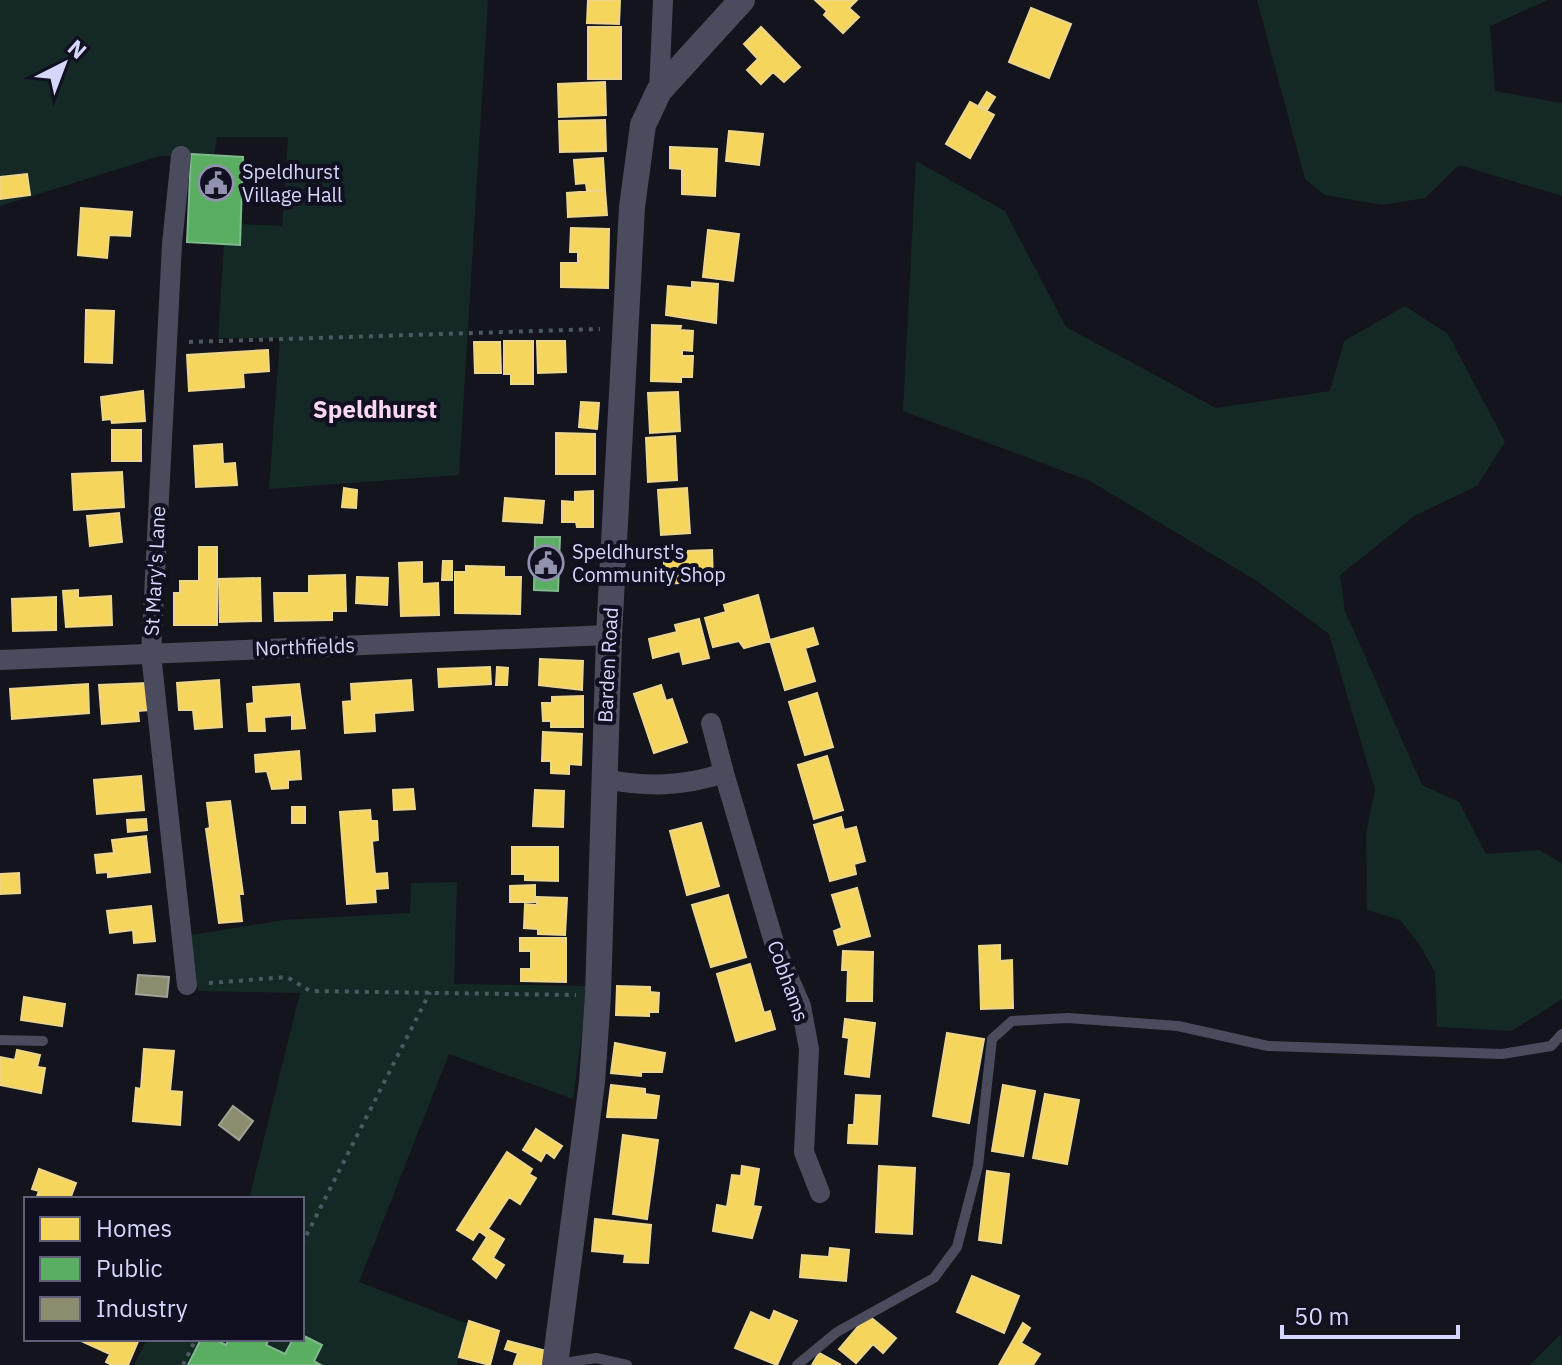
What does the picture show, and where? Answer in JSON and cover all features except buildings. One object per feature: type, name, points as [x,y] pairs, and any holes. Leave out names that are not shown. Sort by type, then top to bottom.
[{"type":"street","points":[[659,91],[663,0]]},
{"type":"street","name":"Barden Road","points":[[555,1365],[592,1082],[598,995],[609,635],[635,180],[643,125],[659,91],[742,0]]},
{"type":"street","name":"St Mary's Lane","points":[[181,156],[167,341],[151,654],[187,985]]},
{"type":"street","name":"Northfields","points":[[0,660],[609,635]]},
{"type":"street","name":"Cobhams","points":[[711,723],[776,949],[801,1006],[809,1049],[804,1152],[820,1193]]},
{"type":"street","points":[[603,779],[648,787],[693,783],[724,773]]},
{"type":"lane","points":[[797,1365],[837,1332],[934,1278],[957,1247],[978,1166],[992,1039],[1012,1021],[1068,1018],[1178,1026],[1268,1046],[1502,1054],[1551,1046],[1562,1034]]},
{"type":"lane","points":[[0,1040],[43,1041]]},
{"type":"lane","points":[[555,1365],[596,1358],[627,1365]]},
{"type":"path","points":[[167,341],[211,343],[625,328]]},
{"type":"path","points":[[187,985],[287,977],[310,991],[598,995]]},
{"type":"path","points":[[304,1240],[430,992]]},
{"type":"path","points":[[183,1365],[195,1341]]},
{"type":"green space","points":[[0,0],[488,0],[459,475],[269,489],[280,338],[218,338],[224,244],[240,224],[282,226],[288,137],[217,137],[214,156],[160,156],[0,206]]},
{"type":"green space","points":[[1257,0],[1548,0],[1490,26],[1495,91],[1562,103],[1562,196],[1459,165],[1425,198],[1382,205],[1325,195],[1305,179]]},
{"type":"green space","points":[[916,161],[1005,211],[1066,327],[1216,408],[1330,391],[1344,341],[1405,306],[1448,334],[1505,442],[1477,486],[1414,516],[1340,575],[1345,611],[1422,785],[1459,802],[1486,854],[1539,850],[1562,863],[1562,999],[1512,1031],[1437,1027],[1435,972],[1419,944],[1400,920],[1367,910],[1366,834],[1375,789],[1329,634],[1257,581],[1090,481],[903,411]]},
{"type":"green space","points":[[457,882],[454,984],[588,986],[573,1099],[449,1054],[359,1282],[468,1324],[457,1365],[134,1365],[146,1341],[304,1341],[304,1197],[249,1197],[300,993],[198,991],[191,935],[284,920],[410,913],[411,883]]},
{"type":"green space","points":[[1561,1334],[1562,1365],[1530,1365]]},
{"type":"place","name":"Speldhurst Village Hall","points":[[216,183]]},
{"type":"place","name":"Speldhurst's Community Shop","points":[[546,563]]},
{"type":"district","name":"Speldhurst","points":[[375,410]]}]
